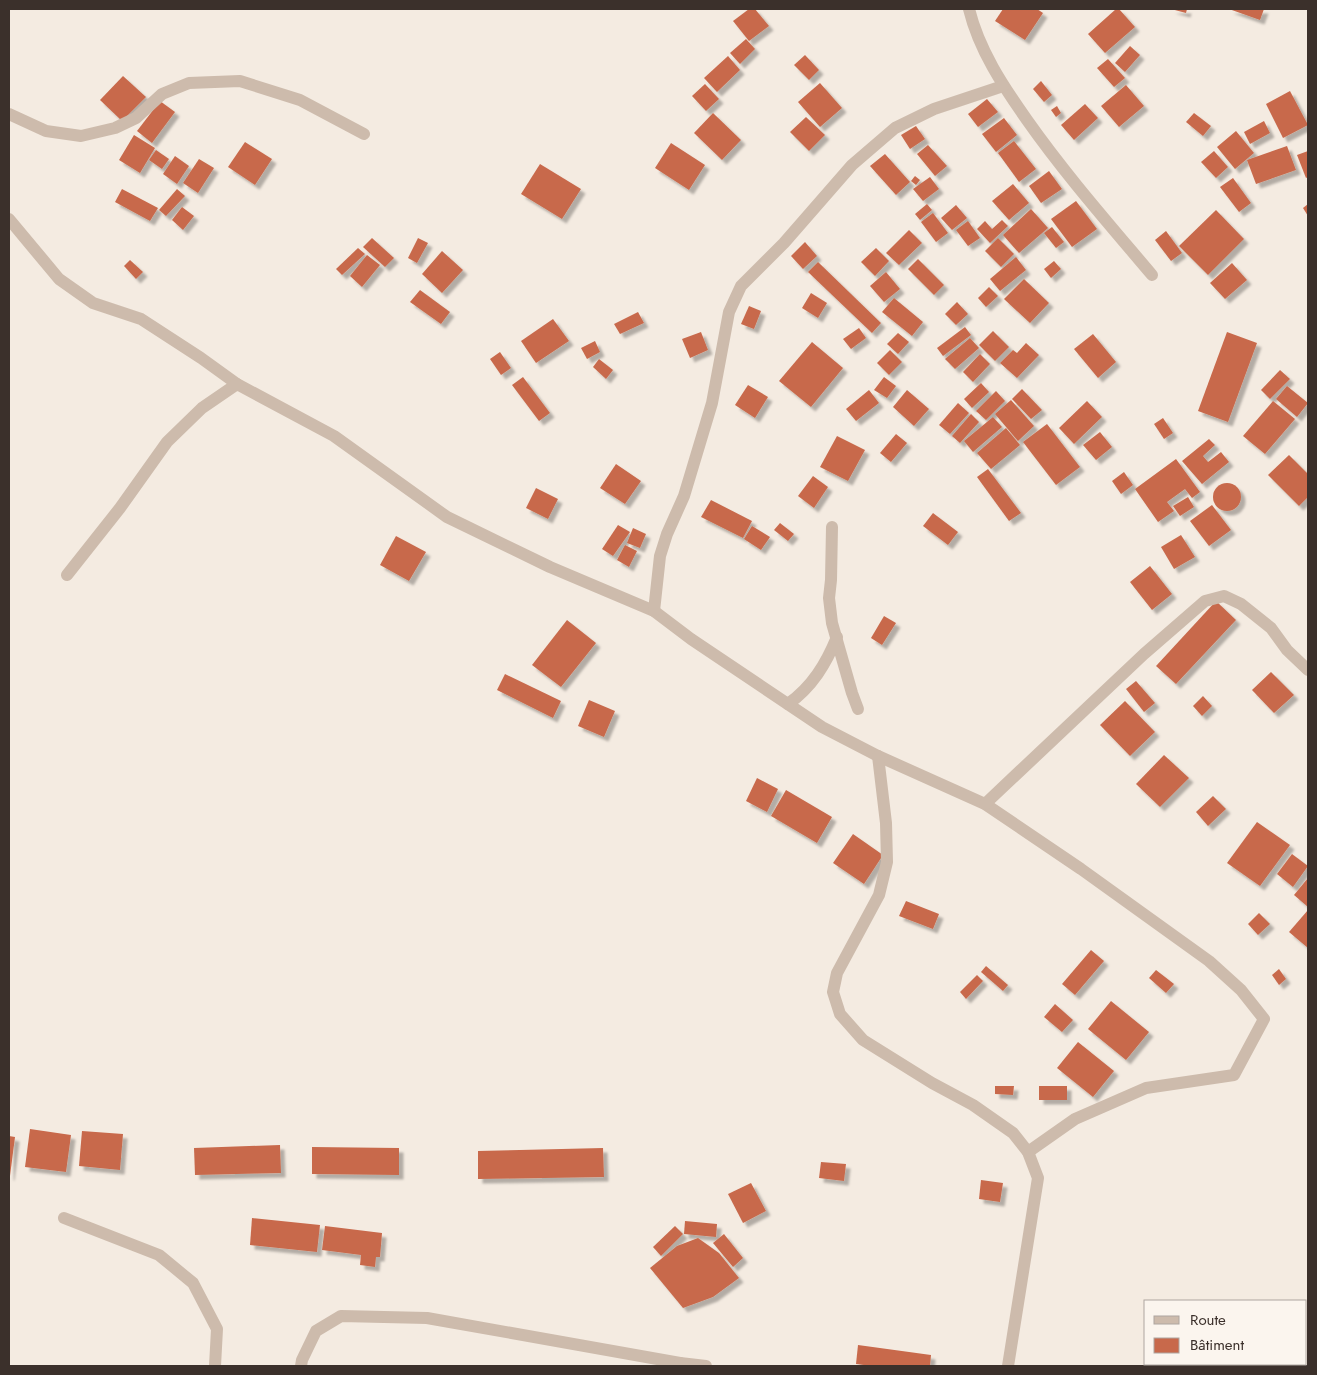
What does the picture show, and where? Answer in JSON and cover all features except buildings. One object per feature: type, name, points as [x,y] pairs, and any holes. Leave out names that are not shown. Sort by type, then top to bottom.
[{"type":"street","points":[[969,9],[974,30],[1003,86],[1053,157],[1152,276]]},
{"type":"street","points":[[9,114],[46,130],[81,136],[115,128],[136,118],[162,94],[189,83],[240,81],[300,100],[364,134]]},
{"type":"street","points":[[654,610],[660,556],[667,534],[684,496],[712,403],[729,312],[741,286],[784,243],[852,165],[895,128],[934,109],[1003,86]]},
{"type":"street","points":[[9,219],[59,279],[93,303],[141,319],[237,384],[334,436],[447,517],[550,567],[654,610],[691,639],[822,727],[878,756],[985,804],[1081,869],[1209,960],[1241,990],[1264,1018],[1234,1075],[1146,1088],[1075,1119],[1028,1152]]},
{"type":"street","points":[[67,575],[120,508],[167,442],[202,408],[237,384]]},
{"type":"street","points":[[832,527],[829,598],[832,623],[858,709]]},
{"type":"street","points":[[985,804],[1144,654],[1205,601],[1224,596],[1241,604],[1271,628],[1286,650],[1308,670]]},
{"type":"street","points":[[788,704],[809,686],[830,655],[836,637]]},
{"type":"street","points":[[878,756],[886,823],[887,862],[879,894],[836,973],[833,992],[840,1014],[863,1040],[973,1105],[1012,1133],[1028,1152],[1038,1178],[1008,1366]]},
{"type":"street","points":[[64,1218],[159,1255],[193,1283],[217,1329],[215,1366]]},
{"type":"street","points":[[301,1366],[316,1331],[341,1316],[426,1318],[680,1364],[706,1366]]}]
